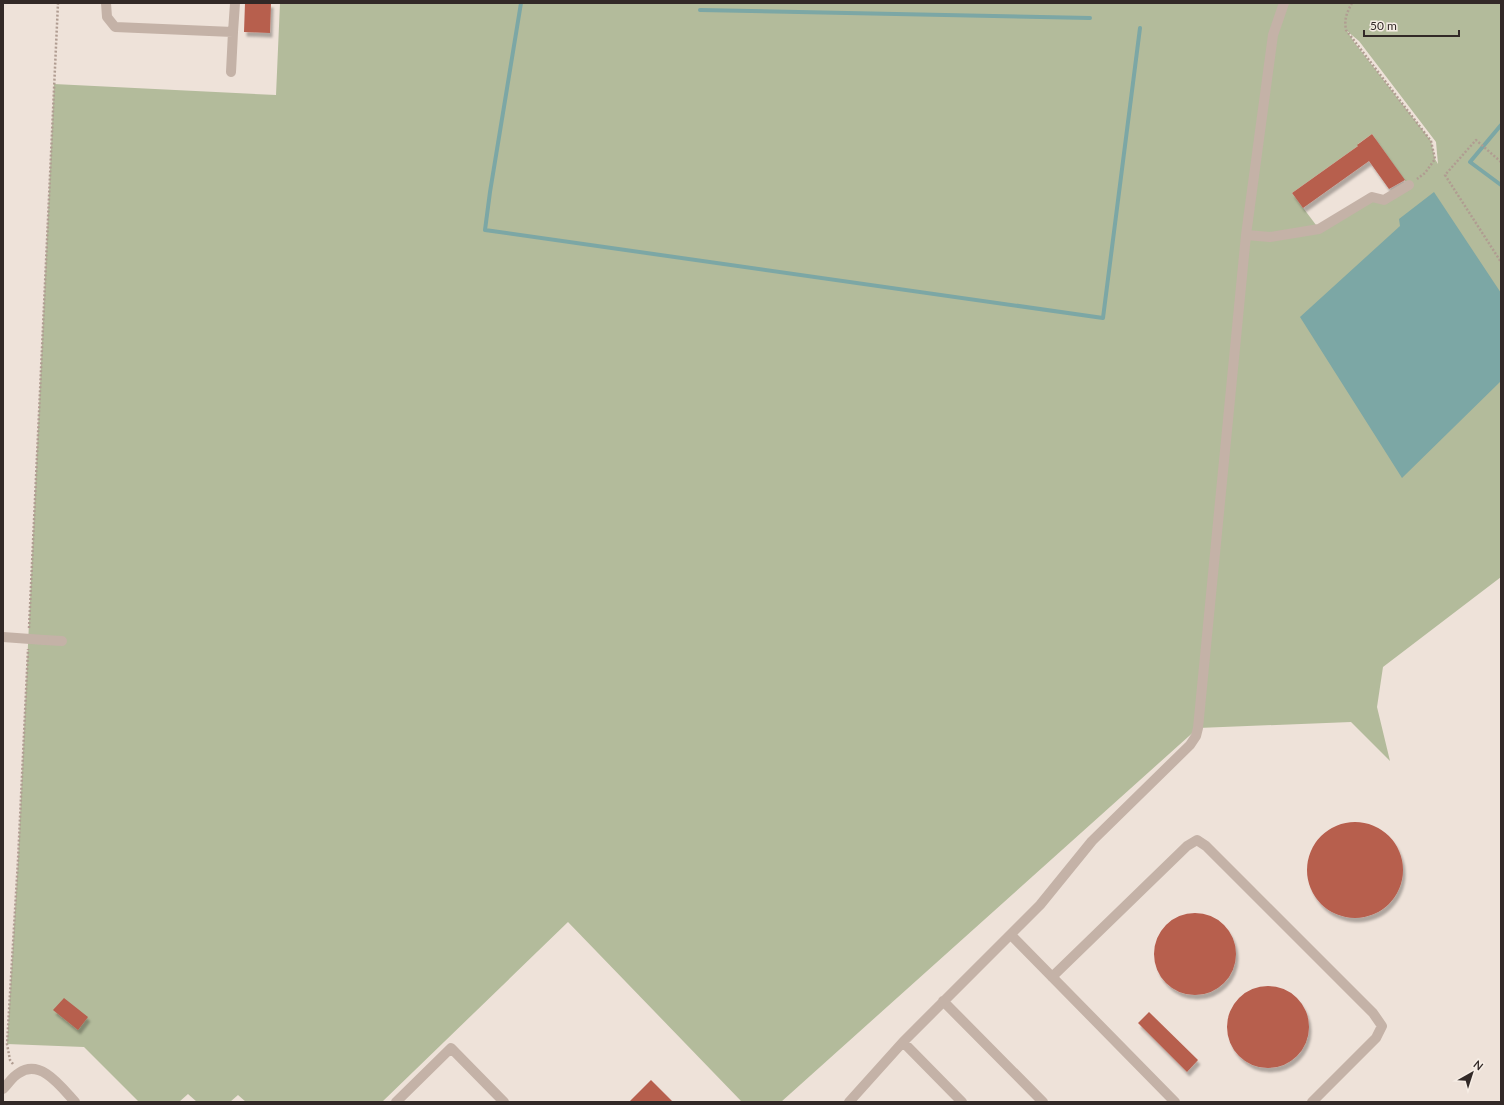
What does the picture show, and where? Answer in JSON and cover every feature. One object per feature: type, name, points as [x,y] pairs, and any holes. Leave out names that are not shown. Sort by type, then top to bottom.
[{"type":"street","points":[[106,3],[107,17],[115,27],[233,32]]},
{"type":"street","points":[[231,72],[235,3]]},
{"type":"street","points":[[849,1102],[903,1042],[1040,905],[1092,841],[1190,745],[1196,736],[1207,643],[1246,235],[1273,34],[1284,3]]},
{"type":"street","points":[[1246,235],[1270,237],[1319,229],[1372,197],[1384,200],[1409,185]]},
{"type":"street","points":[[3,637],[62,641]]},
{"type":"street","points":[[1052,977],[1187,846],[1197,840],[1206,846],[1373,1013],[1382,1026],[1376,1038],[1312,1102]]},
{"type":"street","points":[[1011,935],[1175,1102]]},
{"type":"street","points":[[943,1001],[1043,1102]]},
{"type":"street","points":[[903,1042],[962,1102]]},
{"type":"street","points":[[396,1102],[451,1048],[504,1102]]},
{"type":"street","points":[[3,1088],[19,1072],[31,1069],[41,1070],[52,1078],[75,1102]]},
{"type":"path","points":[[28,630],[58,3]]},
{"type":"path","points":[[1352,3],[1346,13],[1346,30],[1431,142],[1435,159],[1432,165],[1425,174],[1409,185]]},
{"type":"path","points":[[1501,162],[1476,140],[1445,175],[1501,262]]},
{"type":"path","points":[[19,1072],[10,1060],[7,1044],[18,860],[28,646]]},
{"type":"green space","points":[[280,3],[1501,3],[1501,577],[1383,667],[1377,707],[1390,761],[1351,722],[1198,728],[781,1102],[742,1102],[568,922],[382,1102],[246,1102],[238,1095],[230,1102],[197,1102],[188,1094],[179,1102],[139,1102],[84,1047],[7,1044],[18,860],[54,84],[276,95]],"holes":[[[1347,31],[1359,41],[1436,142],[1438,164],[1435,159],[1431,141]],[[1372,134],[1406,182],[1384,200],[1372,197],[1319,229],[1292,193],[1358,146],[1358,144]]]},
{"type":"water","points":[[1434,192],[1501,293],[1501,381],[1402,478],[1300,317],[1400,226],[1399,219]]},
{"type":"building","points":[[245,3],[271,3],[270,33],[244,32]]},
{"type":"building","points":[[1372,134],[1405,180],[1389,189],[1369,161],[1303,208],[1292,193],[1358,146],[1357,145]]},
{"type":"building","points":[[1355,822],[1373,826],[1389,836],[1399,852],[1403,870],[1399,888],[1389,904],[1373,914],[1355,918],[1337,914],[1321,904],[1311,888],[1307,870],[1311,852],[1321,836],[1337,826]]},
{"type":"building","points":[[1195,913],[1211,916],[1224,925],[1233,938],[1236,954],[1233,970],[1224,983],[1211,992],[1195,995],[1179,992],[1166,983],[1157,970],[1154,954],[1157,938],[1166,925],[1179,916]]},
{"type":"building","points":[[1268,986],[1284,989],[1297,998],[1306,1011],[1309,1027],[1306,1043],[1297,1056],[1284,1065],[1268,1068],[1252,1065],[1239,1056],[1230,1043],[1227,1027],[1230,1011],[1239,998],[1252,989]]},
{"type":"building","points":[[64,998],[88,1017],[78,1030],[53,1010]]},
{"type":"building","points":[[1149,1012],[1198,1060],[1187,1072],[1138,1023]]},
{"type":"building","points":[[651,1080],[673,1102],[629,1102]]},
{"type":"waterway","points":[[521,3],[485,230],[1103,318],[1140,28]]},
{"type":"waterway","points":[[700,10],[1090,18]]},
{"type":"waterway","points":[[1501,125],[1470,162],[1501,185]]}]
